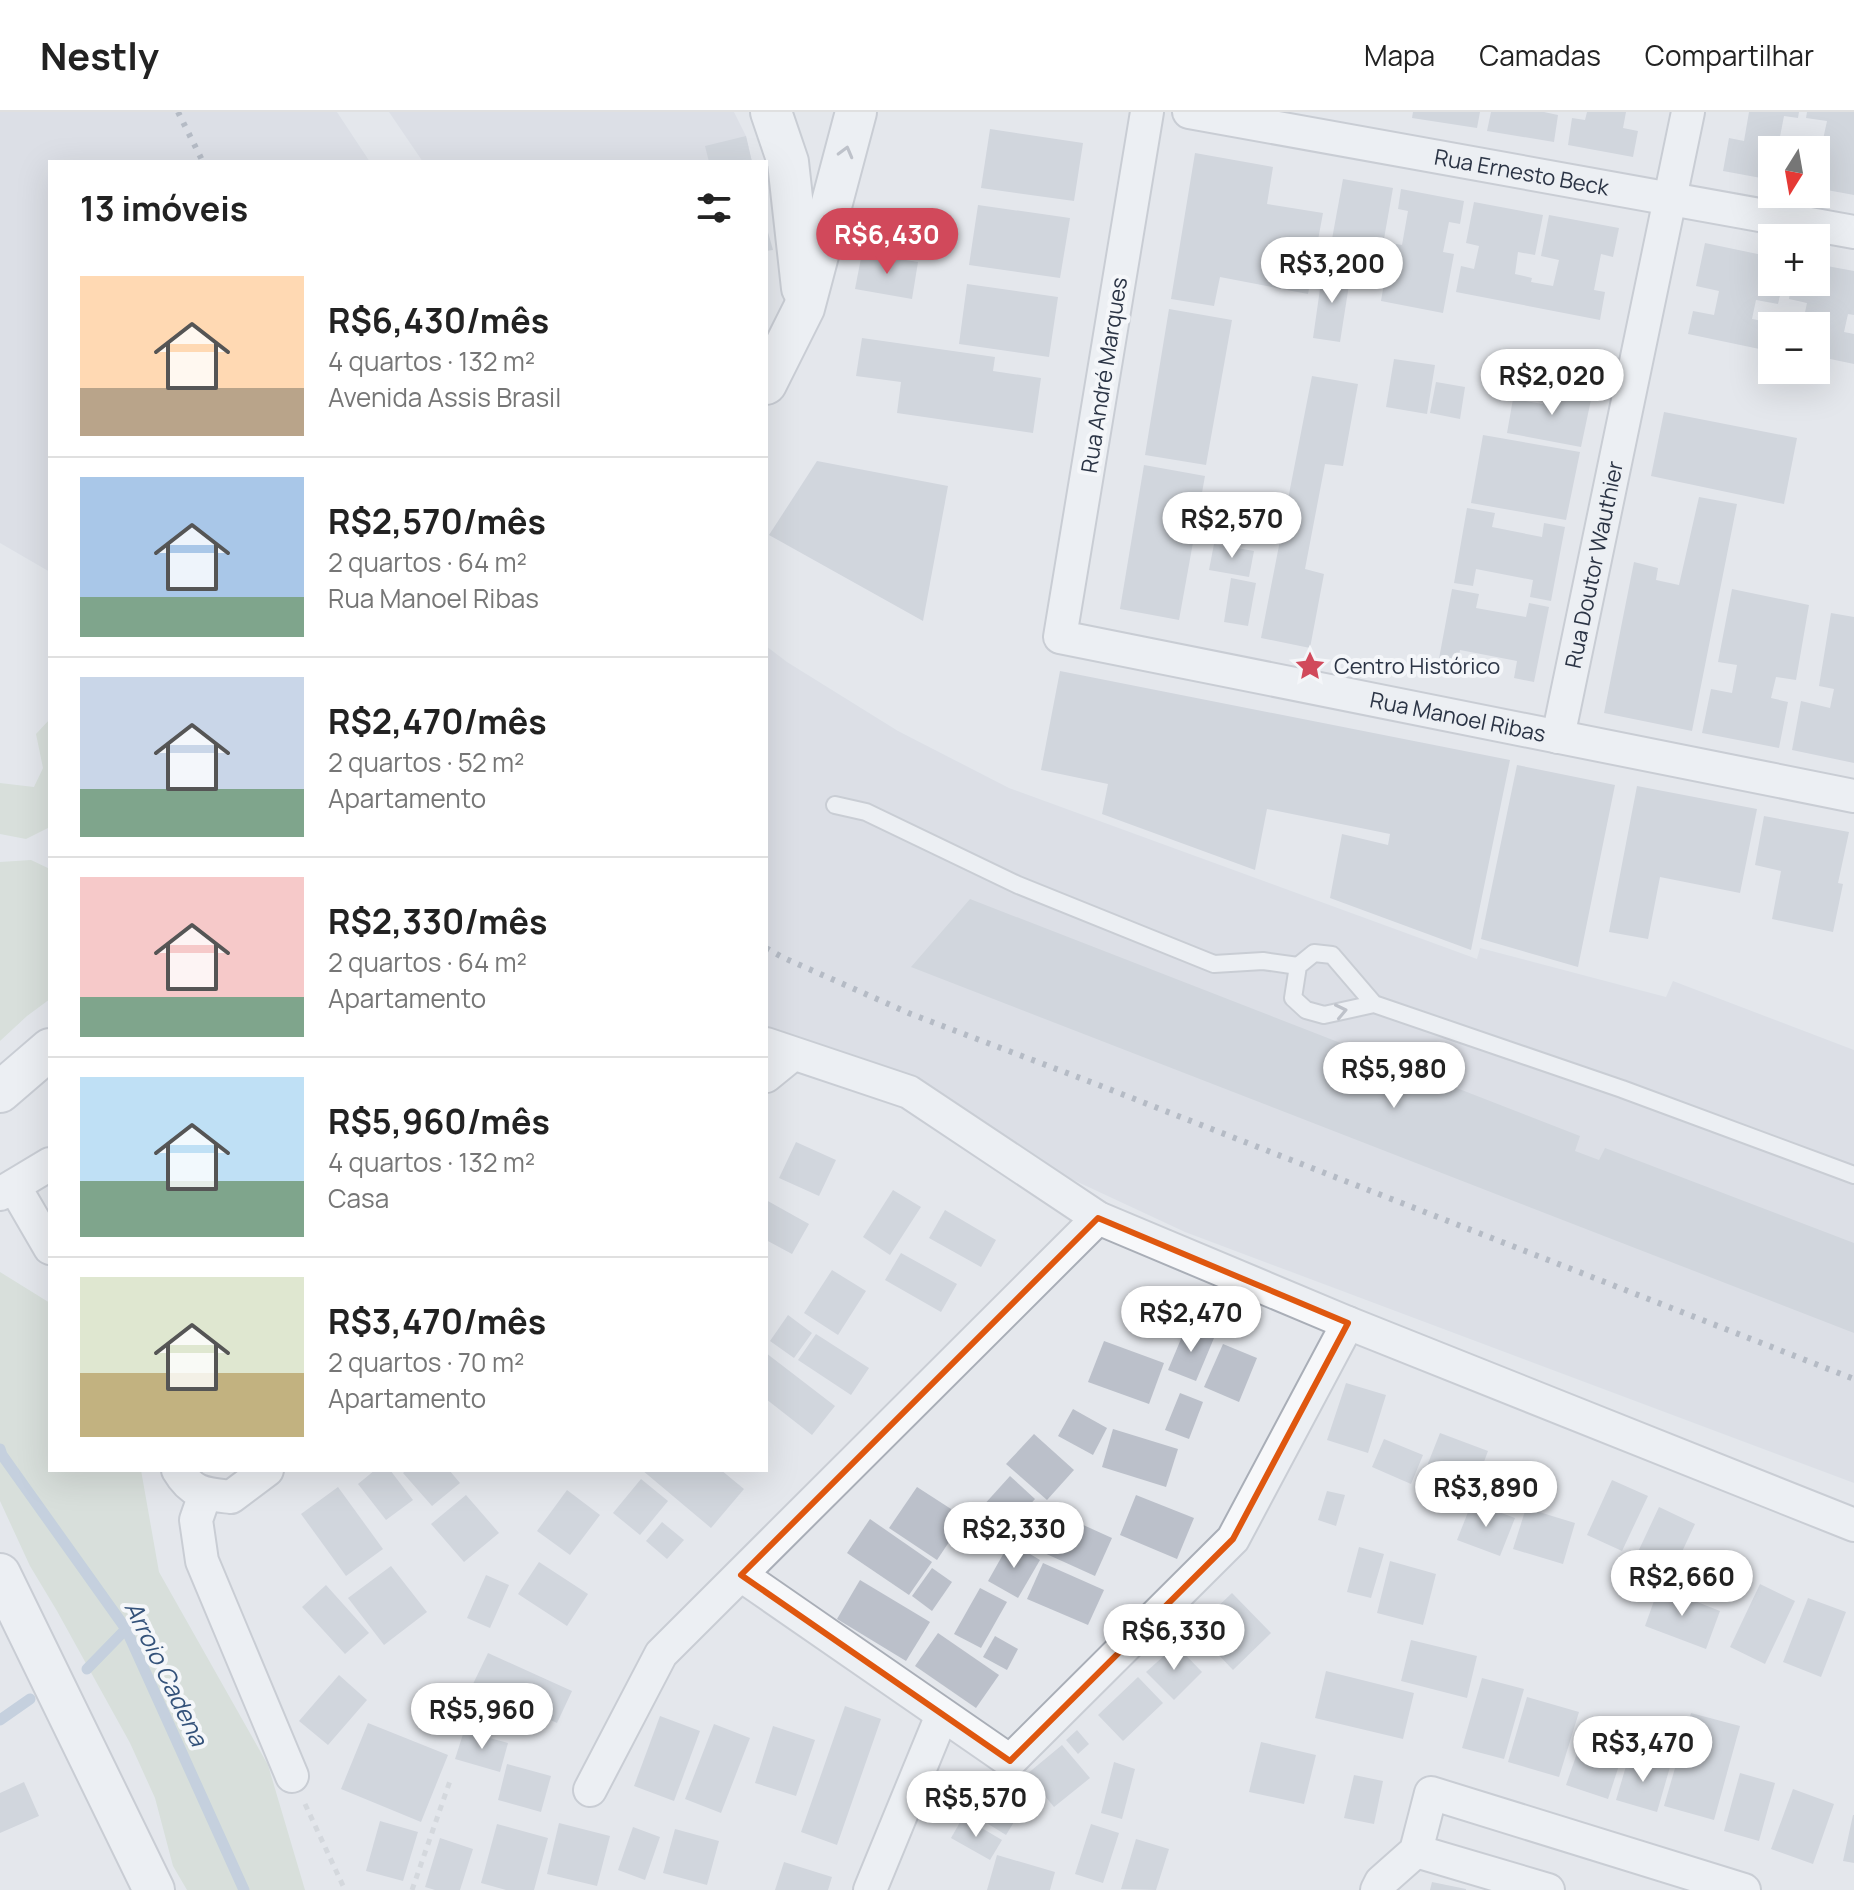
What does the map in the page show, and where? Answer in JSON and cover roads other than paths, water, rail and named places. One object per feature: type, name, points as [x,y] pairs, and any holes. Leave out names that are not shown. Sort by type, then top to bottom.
[{"type":"street","points":[[771,112],[788,162],[804,308]]},
{"type":"street","points":[[768,380],[804,308],[856,112]]},
{"type":"street","name":"Rua André Marques","points":[[1060,637],[1147,112]]},
{"type":"street","name":"Rua Ernesto Beck","points":[[1189,112],[1854,232]]},
{"type":"street","name":"Rua Doutor Wauthier","points":[[1558,737],[1688,112]]},
{"type":"street","name":"Rua Manoel Ribas","points":[[1060,637],[1854,796]]},
{"type":"street","points":[[768,1072],[779,1049],[909,1092],[1098,1218],[1348,1323],[1854,1525]]},
{"type":"street","points":[[0,1092],[48,1051]]},
{"type":"street","points":[[48,1165],[7,1190],[48,1245]]},
{"type":"street","points":[[590,1790],[661,1654],[1098,1218]]},
{"type":"street","points":[[741,1575],[1010,1761],[1233,1539],[1348,1323]]},
{"type":"street","points":[[179,1472],[186,1483],[205,1494],[231,1497],[264,1472]]},
{"type":"street","points":[[205,1494],[196,1520],[202,1561],[292,1776]]},
{"type":"street","points":[[0,1574],[154,1890]]},
{"type":"street","points":[[870,1890],[942,1715]]},
{"type":"street","points":[[1377,1890],[1381,1882],[1416,1851],[1431,1793],[1692,1882],[1744,1890]]},
{"type":"street","points":[[1416,1851],[1548,1890]]},
{"type":"lane","points":[[835,805],[866,812],[1018,885],[1214,964],[1263,961],[1298,966]]},
{"type":"lane","points":[[1374,1004],[1324,1015],[1306,1010],[1293,998],[1298,966],[1314,953],[1332,955],[1374,1004],[1622,1089],[1854,1175]]},
{"type":"waterway","name":"Arroio Cadena","points":[[0,1449],[126,1629],[244,1890]]},
{"type":"waterway","points":[[87,1669],[126,1629]]},
{"type":"waterway","points":[[0,1720],[30,1699]]},
{"type":"railway","points":[[178,112],[202,160]]},
{"type":"railway","points":[[768,949],[911,1014],[1854,1379]]},
{"type":"place","name":"Centro Histórico","points":[[1310,666]]}]
